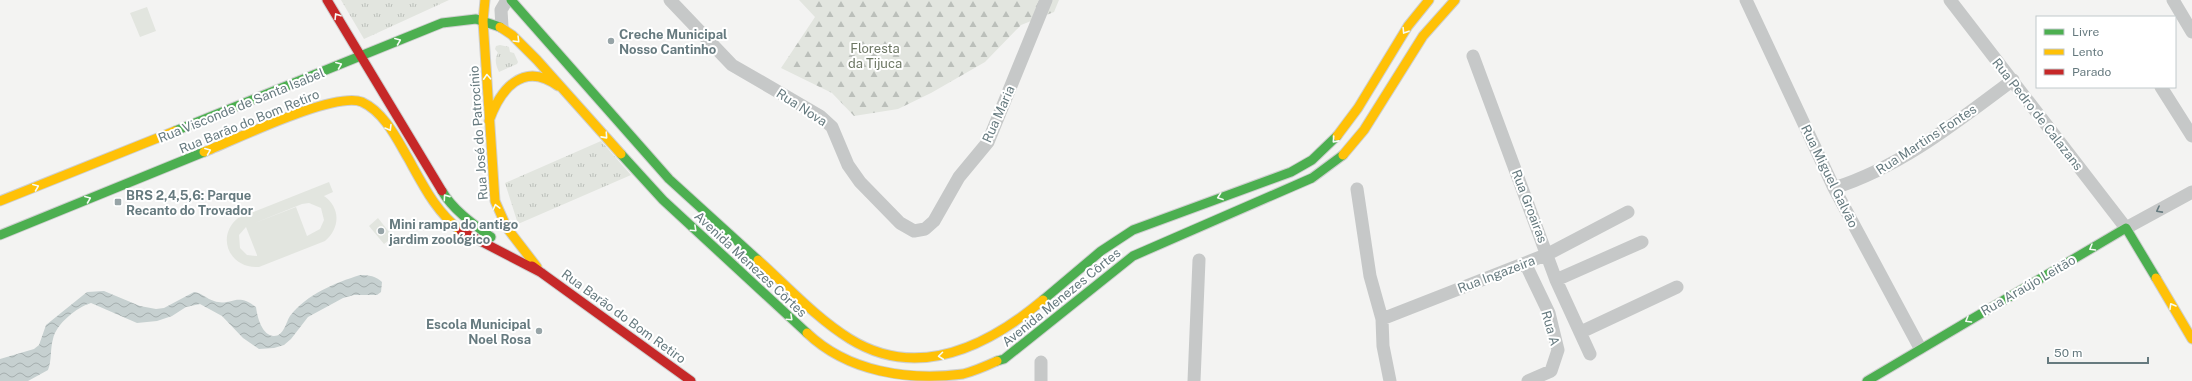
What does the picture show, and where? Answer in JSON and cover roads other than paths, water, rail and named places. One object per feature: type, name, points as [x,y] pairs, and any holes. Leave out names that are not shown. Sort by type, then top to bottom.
[{"type":"main road","name":"Rua Barão do Bom Retiro","points":[[327,0],[446,198],[455,209],[477,228],[542,273],[689,381]]},
{"type":"main road","name":"Rua José do Patrocínio","points":[[485,0],[483,21],[494,194],[499,217],[542,273]]},
{"type":"main road","name":"Avenida Menezes Côrtes","points":[[511,0],[670,179],[818,314],[859,344],[882,353],[921,358],[945,356],[968,350],[987,341],[1029,312],[1104,247],[1147,222],[1291,172],[1308,164],[1328,147],[1350,121],[1408,25],[1429,0]]},
{"type":"main road","name":"Avenida Menezes Côrtes","points":[[483,21],[502,27],[537,60],[663,200],[815,342],[841,359],[860,368],[905,378],[935,379],[964,374],[1004,359],[1133,256],[1295,187],[1325,170],[1352,147],[1423,36],[1455,0]]},
{"type":"main road","name":"Rua Visconde de Santa Isabel","points":[[0,201],[452,20],[463,19],[483,21]]},
{"type":"main road","points":[[489,121],[501,93],[516,79],[527,76],[540,77],[555,84],[568,95]]},
{"type":"main road","name":"Rua Barão do Bom Retiro","points":[[0,235],[318,106],[337,101],[352,100],[362,102],[370,106],[386,123],[431,200],[451,224],[461,231],[542,273]]},
{"type":"main road","points":[[2126,228],[2192,339]]},
{"type":"main road","name":"Rua Araújo Leitão","points":[[1867,381],[1920,348],[2126,228]]},
{"type":"street","points":[[502,27],[500,10],[507,0]]},
{"type":"street","name":"Rua Nova","points":[[670,0],[732,66],[820,116],[832,127],[848,165],[860,182],[900,223],[914,231]]},
{"type":"street","name":"Rua Maria","points":[[914,231],[925,229],[934,221],[959,177],[988,142],[1046,0]]},
{"type":"street","name":"Rua Miguel Galvão","points":[[1747,0],[1834,188],[1920,348]]},
{"type":"street","name":"Rua Pedro de Calazans","points":[[1950,0],[2014,80],[2126,228]]},
{"type":"street","points":[[2173,0],[2192,32]]},
{"type":"street","name":"Rua Groairas","points":[[1473,56],[1548,254],[1556,280],[1590,354]]},
{"type":"street","name":"Rua Martins Fontes","points":[[1834,188],[1871,174],[1913,150],[2014,80]]},
{"type":"street","points":[[2162,88],[2192,136]]},
{"type":"street","points":[[1357,189],[1370,276],[1382,319],[1383,346],[1390,381]]},
{"type":"street","name":"Rua Araújo Leitão","points":[[2126,228],[2192,192]]},
{"type":"street","name":"Rua Ingazeira","points":[[1382,319],[1548,254],[1628,212]]},
{"type":"street","points":[[1556,280],[1642,242]]},
{"type":"street","points":[[1194,381],[1199,260]]},
{"type":"street","name":"Rua A","points":[[1525,263],[1549,313],[1558,350],[1551,371],[1528,381]]},
{"type":"street","points":[[1581,332],[1677,287]]},
{"type":"street","points":[[1041,362],[1041,381]]},
{"type":"water","points":[[360,275],[372,276],[380,280],[382,282],[381,292],[377,295],[354,295],[343,298],[308,317],[291,339],[284,345],[274,348],[259,349],[243,338],[222,316],[200,304],[186,307],[172,316],[157,321],[137,323],[91,303],[74,312],[58,328],[53,339],[48,370],[28,381],[0,381],[0,359],[34,349],[39,345],[46,325],[87,292],[104,291],[140,306],[156,309],[164,308],[194,292],[211,300],[220,302],[243,300],[256,307],[263,329],[266,333],[274,336],[280,334],[290,316],[313,295],[331,286]]},
{"type":"place","name":"Creche Municipal Nosso Cantinho","points":[[611,41]]},
{"type":"place","name":"BRS 2,4,5,6: Parque Recanto do Trovador","points":[[118,202]]},
{"type":"place","name":"Mini rampa do antigo jardim zoológico","points":[[381,231]]},
{"type":"place","name":"Escola Municipal Noel Rosa","points":[[539,331]]},
{"type":"park label","name":"Floresta da Tijuca","points":[[875,56]]}]
